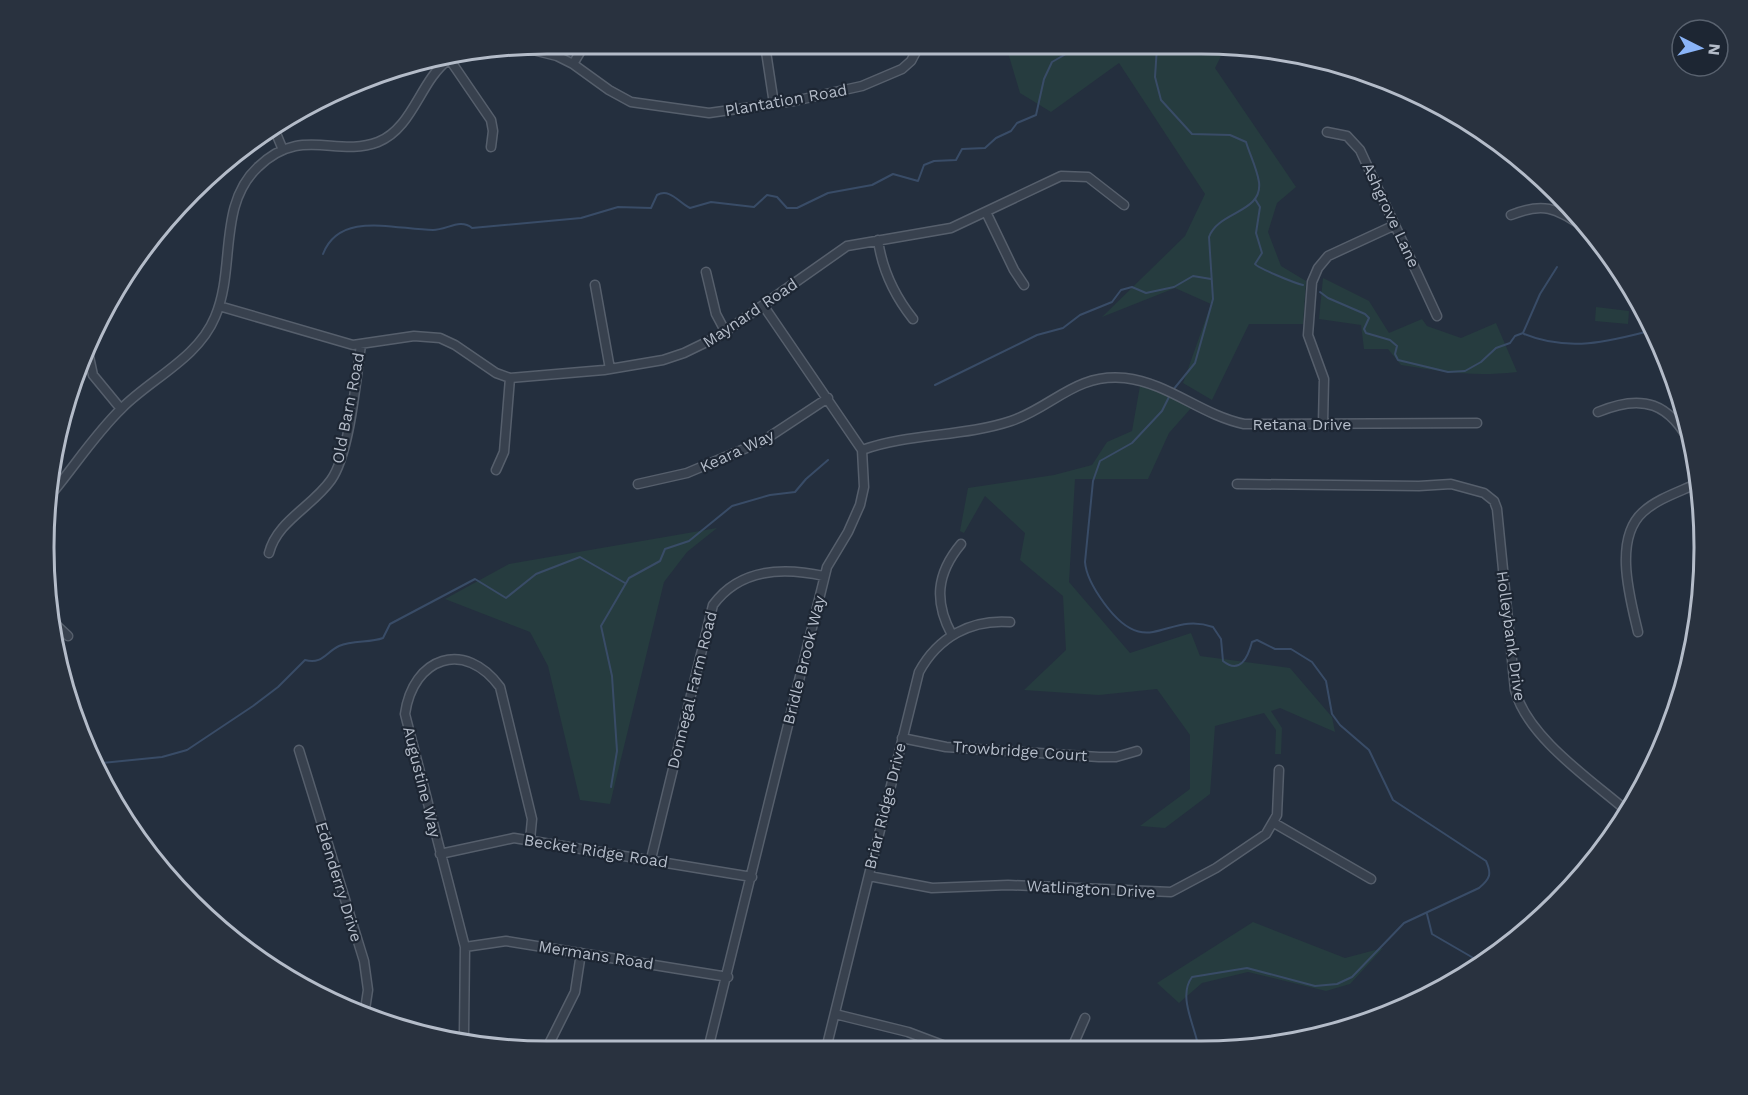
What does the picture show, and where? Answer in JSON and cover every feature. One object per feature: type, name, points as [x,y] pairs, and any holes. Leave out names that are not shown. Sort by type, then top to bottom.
[{"type":"street","name":"Plantation Road","points":[[545,54],[573,64],[616,95],[641,104],[710,113],[839,93],[885,77],[907,65],[914,54]]},
{"type":"street","points":[[573,64],[579,54]]},
{"type":"street","points":[[766,54],[774,104]]},
{"type":"street","points":[[451,63],[491,120],[493,131],[491,147]]},
{"type":"street","points":[[58,486],[121,409],[196,347],[209,329],[219,306],[238,195],[258,166],[283,150],[314,144],[360,147],[381,141],[400,124],[437,70],[443,65]]},
{"type":"street","name":"Ashgrove Lane","points":[[1327,132],[1347,136],[1354,142],[1367,162],[1437,316]]},
{"type":"street","points":[[277,135],[283,150]]},
{"type":"street","name":"Maynard Road","points":[[510,378],[610,369],[672,358],[707,343],[847,246],[936,232],[986,212],[1050,180],[1073,175],[1098,182],[1124,205]]},
{"type":"street","points":[[1510,215],[1528,208],[1543,206],[1563,213]]},
{"type":"street","points":[[986,212],[1014,270],[1024,285]]},
{"type":"street","points":[[1323,423],[1324,379],[1310,346],[1308,335],[1312,282],[1318,268],[1328,256],[1395,225]]},
{"type":"street","points":[[878,240],[880,256],[890,283],[913,319]]},
{"type":"street","points":[[706,272],[713,305],[725,331]]},
{"type":"street","points":[[595,285],[610,369]]},
{"type":"street","points":[[763,305],[862,450]]},
{"type":"street","points":[[219,306],[361,345],[414,336],[440,338],[496,373],[510,378],[504,452],[496,470]]},
{"type":"street","name":"Old Barn Road","points":[[269,553],[276,534],[328,483],[336,471],[345,440],[361,345]]},
{"type":"street","points":[[90,363],[93,375],[121,409]]},
{"type":"street","name":"Retana Drive","points":[[862,450],[1012,421],[1072,387],[1095,379],[1122,378],[1163,388],[1215,416],[1244,424],[1477,423]]},
{"type":"street","name":"Keara Way","points":[[638,484],[687,473],[763,441],[828,398]]},
{"type":"street","points":[[1598,412],[1624,403],[1642,403],[1676,416]]},
{"type":"street","name":"Bridle Brook Way","points":[[711,1041],[826,567],[848,532],[860,505],[864,487],[862,450]]},
{"type":"street","name":"Holleybank Drive","points":[[1238,484],[1455,484],[1478,490],[1491,498],[1496,506],[1515,690],[1521,708],[1541,735],[1621,806]]},
{"type":"street","points":[[1638,632],[1627,558],[1632,527],[1646,510],[1690,487]]},
{"type":"street","points":[[952,635],[940,608],[940,593],[946,566],[961,544]]},
{"type":"street","name":"Donnegal Farm Road","points":[[651,860],[713,605],[723,591],[746,577],[787,570],[824,576]]},
{"type":"street","name":"Briar Ridge Drive","points":[[828,1041],[919,672],[938,646],[952,635],[986,621],[1010,622]]},
{"type":"street","points":[[61,629],[68,636]]},
{"type":"street","name":"Augustine Way","points":[[464,1033],[465,947],[405,714],[410,690],[422,671],[452,660],[467,661],[480,666],[500,687],[532,819],[530,840]]},
{"type":"street","name":"Trowbridge Court","points":[[902,738],[946,747],[1099,757],[1116,757],[1137,751]]},
{"type":"street","name":"Edenderry Drive","points":[[299,750],[364,961],[368,990],[366,1006]]},
{"type":"street","points":[[1279,770],[1279,807],[1274,824],[1371,879]]},
{"type":"street","name":"Watlington Drive","points":[[869,876],[932,888],[1008,885],[1171,892],[1189,885],[1258,841],[1274,824]]},
{"type":"street","name":"Becket Ridge Road","points":[[440,854],[514,838],[752,877]]},
{"type":"street","name":"Mermans Road","points":[[465,947],[506,940],[728,977]]},
{"type":"street","points":[[550,1041],[574,992],[581,953]]},
{"type":"street","points":[[835,1014],[914,1034],[931,1041]]},
{"type":"street","points":[[1075,1041],[1085,1018]]},
{"type":"green space","points":[[1008,54],[1200,54],[1221,56],[1215,68],[1296,187],[1277,203],[1268,232],[1281,266],[1306,281],[1303,324],[1249,324],[1212,400],[1183,383],[1211,304],[1175,288],[1102,317],[1185,236],[1205,194],[1119,63],[1051,112],[1020,93]]},
{"type":"green space","points":[[1323,278],[1369,301],[1389,333],[1422,319],[1427,326],[1461,338],[1496,323],[1517,372],[1472,374],[1431,370],[1401,365],[1388,349],[1364,349],[1361,325],[1319,319]]},
{"type":"green space","points":[[1596,307],[1629,311],[1628,324],[1595,321]]},
{"type":"green space","points":[[1140,386],[1159,391],[1192,407],[1169,433],[1148,479],[1075,479],[1069,582],[1130,653],[1191,633],[1200,656],[1290,668],[1332,717],[1335,732],[1280,708],[1271,711],[1282,728],[1281,754],[1275,754],[1276,730],[1264,713],[1215,726],[1210,794],[1165,828],[1140,826],[1190,789],[1190,735],[1157,689],[1099,695],[1024,690],[1066,650],[1063,596],[1020,560],[1025,533],[985,496],[964,533],[960,531],[968,488],[1054,475],[1092,465],[1107,442],[1132,431]]},
{"type":"green space","points":[[717,528],[687,552],[664,582],[610,804],[580,800],[548,666],[530,632],[445,599],[509,564]]},
{"type":"green space","points":[[1253,922],[1345,958],[1383,948],[1350,984],[1326,991],[1248,972],[1202,983],[1179,1003],[1157,983]]},
{"type":"waterway","points":[[323,254],[331,240],[342,232],[356,227],[387,226],[438,230],[458,224],[472,228],[581,218],[618,207],[651,208],[657,195],[662,193],[670,194],[690,208],[711,202],[754,207],[767,195],[777,197],[787,208],[797,208],[828,193],[872,185],[893,174],[918,181],[924,165],[934,161],[956,160],[962,149],[985,148],[996,138],[1011,131],[1017,123],[1036,115],[1044,79],[1052,62],[1066,54]]},
{"type":"waterway","points":[[1157,54],[1155,77],[1161,100],[1192,134],[1230,135],[1246,142],[1259,182],[1254,200],[1221,222],[1209,237],[1213,299],[1195,363],[1173,390]]},
{"type":"waterway","points":[[1255,199],[1260,207],[1256,233],[1262,253],[1255,264],[1303,285]]},
{"type":"waterway","points":[[1320,292],[1328,298],[1365,314],[1369,318],[1364,329],[1366,333],[1390,340],[1397,346],[1395,354],[1398,360],[1448,372],[1465,371],[1481,362],[1496,348],[1510,343],[1515,336],[1523,333],[1540,294],[1557,267]]},
{"type":"waterway","points":[[935,385],[1037,335],[1063,328],[1080,315],[1112,302],[1121,290],[1132,287],[1146,293],[1174,287],[1193,276],[1211,279]]},
{"type":"waterway","points":[[1524,334],[1556,343],[1572,344],[1604,341],[1644,332]]},
{"type":"waterway","points":[[1170,395],[1162,411],[1132,443],[1100,461],[1093,481],[1085,562],[1089,578],[1101,599],[1119,621],[1133,630],[1157,631],[1197,624],[1213,627],[1221,639],[1223,661],[1229,665],[1239,665],[1246,658],[1252,642],[1257,640],[1275,649],[1291,649],[1312,662],[1326,681],[1332,714],[1340,725],[1369,750],[1393,800],[1486,861],[1489,869],[1488,879],[1479,888],[1404,923],[1352,977],[1337,984],[1315,986],[1247,968],[1192,977],[1186,994],[1197,1041]]},
{"type":"waterway","points":[[611,787],[617,751],[612,676],[601,626],[629,578],[660,561],[665,549],[689,541],[732,506],[770,495],[795,492],[828,460]]},
{"type":"waterway","points":[[104,763],[162,757],[187,750],[278,687],[305,660],[316,661],[344,644],[383,638],[390,624],[475,579],[506,598],[536,574],[580,557],[625,583]]},
{"type":"waterway","points":[[1427,914],[1432,934],[1474,958]]}]
